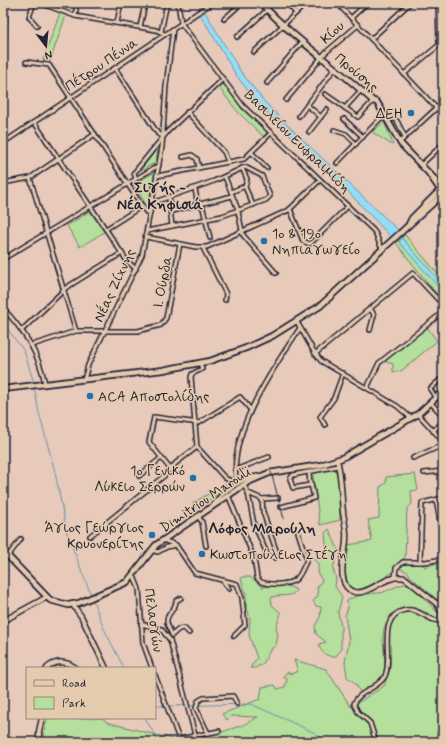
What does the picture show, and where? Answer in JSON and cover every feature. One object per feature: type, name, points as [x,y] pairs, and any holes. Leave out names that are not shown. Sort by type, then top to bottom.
[{"type":"main road","name":"Προύσης","points":[[261,3],[283,26],[373,101],[377,102],[386,115],[400,142],[442,190]]},
{"type":"main road","points":[[407,226],[419,218],[440,199],[442,190]]},
{"type":"main road","points":[[3,389],[167,370],[200,363],[251,346],[297,322],[336,293],[407,226],[416,214],[442,190]]},
{"type":"main road","name":"Dimitriou Marouli","points":[[73,605],[122,585],[134,576],[151,550],[163,540],[258,476],[337,460],[418,414],[443,391]]},
{"type":"main road","points":[[3,551],[47,597],[58,603],[73,605]]},
{"type":"street","points":[[3,66],[4,16],[6,3]]},
{"type":"street","points":[[34,3],[29,17],[37,26]]},
{"type":"street","points":[[40,3],[47,4],[76,16],[140,27],[165,34]]},
{"type":"street","points":[[76,16],[77,3]]},
{"type":"street","points":[[117,23],[121,3]]},
{"type":"street","points":[[161,32],[167,3]]},
{"type":"street","name":"Βασιλείου Ευφραιμίδη","points":[[178,3],[181,23],[243,106],[376,233],[378,243],[383,249]]},
{"type":"street","name":"Πέτρου Πέννα","points":[[3,143],[212,3]]},
{"type":"street","points":[[224,20],[242,3]]},
{"type":"street","points":[[287,3],[296,14]]},
{"type":"street","points":[[254,52],[307,3]]},
{"type":"street","points":[[337,3],[443,115]]},
{"type":"street","name":"Κίου","points":[[351,18],[367,3]]},
{"type":"street","points":[[371,39],[410,3]]},
{"type":"street","points":[[404,74],[441,45],[438,3]]},
{"type":"street","points":[[140,27],[145,4]]},
{"type":"street","points":[[237,37],[267,10]]},
{"type":"street","name":"Κίου","points":[[286,100],[322,57],[358,25]]},
{"type":"street","name":"Νέας Ζίχνης","points":[[84,380],[88,365],[142,256],[164,136],[166,86],[173,29]]},
{"type":"street","points":[[267,83],[302,42]]},
{"type":"street","points":[[26,62],[50,65],[146,212],[150,212]]},
{"type":"street","points":[[115,68],[158,134],[164,136]]},
{"type":"street","points":[[299,116],[335,68]]},
{"type":"street","points":[[136,179],[134,174],[164,136],[187,112],[223,79]]},
{"type":"street","points":[[345,108],[361,90]]},
{"type":"street","points":[[325,94],[355,116],[360,117],[373,101]]},
{"type":"street","points":[[400,142],[443,102]]},
{"type":"street","points":[[307,105],[321,117]]},
{"type":"street","points":[[309,132],[326,109]]},
{"type":"street","points":[[187,112],[224,152],[228,162]]},
{"type":"street","points":[[337,163],[386,115],[389,115],[396,120],[405,137]]},
{"type":"street","points":[[344,119],[363,137]]},
{"type":"street","points":[[34,122],[122,253],[136,269]]},
{"type":"street","points":[[334,130],[345,133],[356,144]]},
{"type":"street","points":[[157,176],[244,159],[252,153],[271,133]]},
{"type":"street","points":[[3,183],[30,178],[95,134]]},
{"type":"street","points":[[421,165],[443,144]]},
{"type":"street","points":[[252,153],[267,168]]},
{"type":"street","points":[[183,157],[192,155],[197,159],[199,168]]},
{"type":"street","points":[[3,260],[159,165]]},
{"type":"street","points":[[152,203],[225,177],[244,167]]},
{"type":"street","points":[[244,167],[247,180],[245,186],[253,205]]},
{"type":"street","points":[[147,231],[237,211],[267,200],[270,196],[262,176],[244,167]]},
{"type":"street","points":[[225,177],[237,211],[241,232],[276,273]]},
{"type":"street","points":[[30,178],[76,331]]},
{"type":"street","points":[[146,237],[203,248],[290,209],[320,180]]},
{"type":"street","points":[[231,192],[245,186]]},
{"type":"street","points":[[194,189],[198,206]]},
{"type":"street","points":[[172,211],[198,206],[232,196]]},
{"type":"street","points":[[169,198],[172,211],[170,217],[172,226]]},
{"type":"street","points":[[202,204],[210,238]]},
{"type":"street","points":[[106,229],[142,206]]},
{"type":"street","points":[[290,209],[304,241],[310,244],[348,206]]},
{"type":"street","name":"Ι. Ούρδα","points":[[105,331],[138,331],[163,324],[180,244]]},
{"type":"street","points":[[203,248],[226,294],[225,300]]},
{"type":"street","points":[[22,330],[64,289],[122,253]]},
{"type":"street","points":[[315,354],[414,273],[443,305]]},
{"type":"street","points":[[3,308],[22,330],[32,345],[40,365],[43,384]]},
{"type":"street","points":[[370,308],[374,315],[370,330]]},
{"type":"street","points":[[367,388],[381,362],[443,312]]},
{"type":"street","points":[[297,322],[315,354],[322,361],[398,407],[411,418]]},
{"type":"street","points":[[237,484],[235,470],[238,452],[250,409],[300,328]]},
{"type":"street","points":[[32,345],[76,331],[105,331]]},
{"type":"street","points":[[200,363],[202,369],[192,374],[191,377],[197,447],[225,478],[237,484]]},
{"type":"street","points":[[325,425],[320,417],[334,398],[343,373]]},
{"type":"street","points":[[436,398],[430,389],[443,377]]},
{"type":"street","points":[[171,470],[149,442],[154,417],[196,423],[202,422],[240,398],[250,409]]},
{"type":"street","points":[[431,403],[443,416]]},
{"type":"street","points":[[418,414],[443,441]]},
{"type":"street","points":[[433,431],[443,422]]},
{"type":"street","points":[[440,437],[443,434]]},
{"type":"street","points":[[414,458],[443,445]]},
{"type":"street","points":[[90,536],[197,447]]},
{"type":"street","points":[[235,470],[269,457]]},
{"type":"street","points":[[139,476],[161,458]]},
{"type":"street","points":[[337,460],[342,481],[342,508],[346,535],[342,565],[344,583],[350,590],[359,592],[395,577],[402,577],[409,580],[437,604],[443,615]]},
{"type":"street","points":[[311,484],[294,488],[291,476],[338,466]]},
{"type":"street","points":[[424,473],[443,471]]},
{"type":"street","points":[[281,507],[314,498],[309,472]]},
{"type":"street","points":[[214,505],[218,498],[237,484],[252,477],[258,476]]},
{"type":"street","points":[[244,485],[248,493],[254,524],[268,556],[273,559],[277,557],[277,553],[263,512],[262,499]]},
{"type":"street","points":[[248,493],[262,499],[278,498]]},
{"type":"street","points":[[228,495],[254,558],[257,578],[261,582],[277,584],[292,581],[298,577],[308,560],[298,532]]},
{"type":"street","points":[[420,562],[422,502],[443,498]]},
{"type":"street","points":[[436,500],[443,538]]},
{"type":"street","points":[[198,516],[202,522],[206,546]]},
{"type":"street","points":[[8,556],[21,539]]},
{"type":"street","points":[[163,540],[176,545],[195,573],[237,584],[242,598],[245,625],[234,636]]},
{"type":"street","points":[[151,550],[158,552],[167,547],[176,545]]},
{"type":"street","points":[[395,577],[396,568],[402,562],[420,562],[443,559]]},
{"type":"street","name":"Πελασγών","points":[[134,576],[139,589],[144,647],[152,667]]},
{"type":"street","points":[[223,581],[229,589]]},
{"type":"street","points":[[3,621],[47,597]]},
{"type":"street","points":[[172,635],[167,619],[176,607],[176,601],[181,598]]},
{"type":"street","points":[[437,604],[443,599]]},
{"type":"street","points":[[73,605],[81,616],[106,667]]},
{"type":"street","points":[[376,742],[370,723],[358,712],[354,704],[356,698],[379,684],[386,672],[386,634],[389,624],[396,616],[406,610],[416,612],[431,619],[443,621]]},
{"type":"street","points":[[141,624],[161,629],[170,640],[194,735]]},
{"type":"street","points":[[170,640],[172,635],[182,628],[189,633]]},
{"type":"street","points":[[48,667],[61,662],[74,667]]},
{"type":"street","points":[[156,678],[179,739],[219,731]]},
{"type":"street","points":[[208,733],[196,708],[197,702],[203,698],[233,696],[237,704]]},
{"type":"street","points":[[187,709],[196,708]]},
{"type":"street","points":[[438,742],[443,716]]},
{"type":"street","points":[[39,742],[39,731],[42,719]]},
{"type":"green space","points":[[60,13],[66,15],[50,61],[43,60]]},
{"type":"green space","points":[[224,84],[243,109],[267,132],[264,137],[238,112],[219,88]]},
{"type":"green space","points":[[384,122],[393,144],[392,145],[372,132]]},
{"type":"green space","points":[[158,148],[156,162],[140,171]]},
{"type":"green space","points":[[155,172],[148,205],[147,206],[133,184]]},
{"type":"green space","points":[[90,211],[104,232],[80,247],[67,226]]},
{"type":"green space","points":[[405,235],[443,280],[443,302],[396,243]]},
{"type":"green space","points":[[427,327],[437,341],[401,371],[393,372],[393,364],[386,362],[386,360]]},
{"type":"green space","points":[[335,469],[339,481],[340,520],[320,525],[313,476],[314,473]]},
{"type":"green space","points":[[415,474],[418,490],[411,491],[412,504],[407,509],[405,558],[400,561],[390,574],[382,579],[361,589],[352,589],[347,579],[345,568],[348,545],[372,541],[368,520],[379,518],[380,487],[386,483],[386,477]]},
{"type":"green space","points":[[229,482],[232,483],[229,487],[195,509],[193,503]]},
{"type":"green space","points":[[329,529],[338,549],[333,569],[336,579],[335,586],[342,597],[338,612],[341,627],[341,650],[335,657],[324,654],[319,647],[319,644],[326,642],[316,634],[315,626],[320,617],[321,607],[316,606],[313,601],[318,596],[317,588],[322,580],[318,574],[318,564],[314,560],[327,554],[325,533]]},
{"type":"green space","points":[[443,561],[443,596],[436,599],[410,576],[408,572],[400,569],[399,567],[404,563],[418,563],[425,567]]},
{"type":"green space","points":[[242,577],[250,577],[263,587],[285,585],[295,589],[296,591],[291,595],[271,598],[272,605],[281,613],[276,628],[278,635],[276,645],[270,650],[263,664],[255,668],[250,668],[257,658],[249,635],[250,619],[246,604],[246,594],[241,579]]},
{"type":"green space","points":[[405,584],[412,586],[439,614],[439,617],[434,618],[428,613],[415,609],[443,623],[443,706],[439,742],[192,742],[243,725],[258,717],[231,716],[227,720],[222,714],[260,699],[262,687],[275,685],[277,689],[285,687],[287,679],[283,677],[287,672],[291,674],[298,671],[294,660],[326,669],[351,707],[384,686],[389,671],[386,624],[383,632],[385,662],[384,672],[380,681],[373,688],[360,692],[355,683],[347,677],[345,662],[349,641],[345,615],[348,608],[347,601],[357,596],[380,593]]},
{"type":"green space","points":[[47,719],[104,719],[106,722],[184,742],[42,742]]},
{"type":"water","points":[[205,12],[241,72],[263,100],[283,121],[398,230],[391,237],[340,183],[258,104],[236,75],[200,15]]},
{"type":"water","points":[[402,238],[443,285],[443,292],[399,242]]},
{"type":"waterway","points":[[198,3],[201,9]]},
{"type":"waterway","points":[[3,323],[24,351],[34,383]]},
{"type":"waterway","points":[[34,386],[39,413],[55,472],[67,533],[91,595]]},
{"type":"waterway","points":[[93,600],[104,629],[123,667]]},
{"type":"waterway","points":[[168,706],[251,704],[313,732],[327,742]]},
{"type":"waterway","points":[[156,706],[164,706]]},
{"type":"waterway","points":[[146,719],[159,742]]},
{"type":"railway","points":[[271,472],[284,519]]},
{"type":"place","name":"ΔΕΗ","points":[[411,113]]},
{"type":"place","name":"1ο & 19ο Νηπιαγωγείο","points":[[264,241]]},
{"type":"place","name":"ACA Αποστολίδης","points":[[90,396]]},
{"type":"place","name":"1ο Γενικό Λύκειο Σερρών","points":[[193,478]]},
{"type":"place","name":"Άγιος Γεώργιος Κρυονερίτης","points":[[152,535]]},
{"type":"place","name":"Κωστοπούλειος Στέγη","points":[[202,554]]},
{"type":"district","name":"Σιγής - Νέα Κηφισιά","points":[[160,196]]},
{"type":"district","name":"Λόφος Μαρούλη","points":[[262,528]]}]
